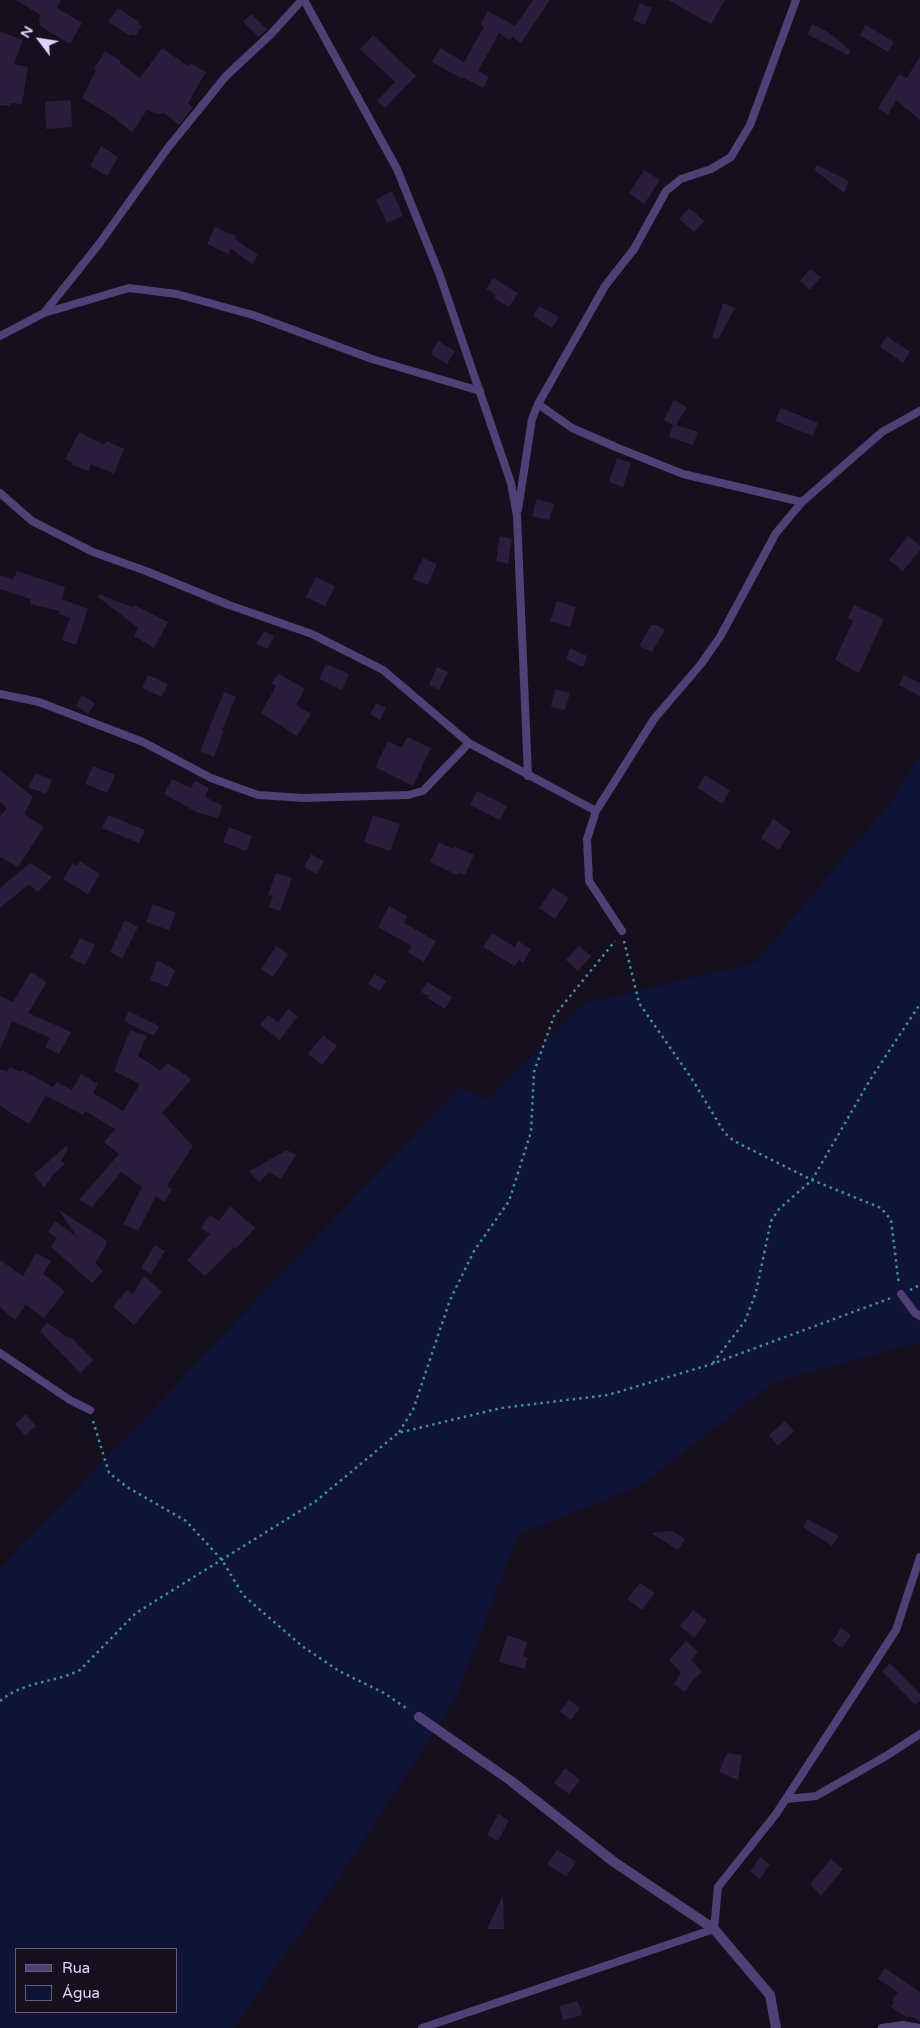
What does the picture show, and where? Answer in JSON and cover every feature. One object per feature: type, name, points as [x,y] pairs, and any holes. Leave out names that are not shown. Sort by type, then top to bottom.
[{"type":"street","points":[[420,1717],[511,1781],[614,1862],[714,1929],[770,1995],[776,2028]]},
{"type":"lane","points":[[44,313],[99,244],[167,149],[226,76],[271,34],[303,0],[397,169],[439,273],[511,484],[517,516],[528,776]]},
{"type":"lane","points":[[517,516],[532,419],[538,404],[605,286],[634,249],[666,190],[681,179],[711,169],[731,157],[750,125],[796,0]]},
{"type":"lane","points":[[0,336],[44,313],[129,288],[177,294],[253,315],[372,359],[480,391]]},
{"type":"lane","points":[[538,404],[572,428],[683,474],[802,502]]},
{"type":"lane","points":[[622,931],[589,881],[587,840],[596,811],[654,719],[701,664],[720,637],[776,533],[802,502],[882,432],[920,411]]},
{"type":"lane","points":[[0,493],[32,521],[93,552],[146,571],[229,605],[312,634],[383,670],[469,743],[596,811]]},
{"type":"lane","points":[[0,694],[39,702],[143,742],[211,778],[258,795],[304,798],[408,796],[423,791],[469,743]]},
{"type":"lane","points":[[901,1294],[915,1313],[920,1316]]},
{"type":"lane","points":[[0,1353],[70,1400],[90,1410]]},
{"type":"lane","points":[[422,2028],[714,1929],[718,1887],[787,1799],[896,1630],[920,1557]]},
{"type":"lane","points":[[787,1799],[816,1796],[920,1734]]},
{"type":"lane","points":[[882,2028],[903,2025],[920,2028]]},
{"type":"path","points":[[398,1433],[501,1408],[608,1395],[712,1364],[901,1294],[891,1220],[887,1213],[881,1208],[812,1180],[736,1142],[724,1132],[692,1079],[639,1003],[622,931]]},
{"type":"path","points":[[0,1700],[18,1688],[71,1675],[80,1670],[136,1613],[316,1501],[398,1433],[413,1410],[450,1300],[474,1252],[509,1201],[531,1132],[534,1072],[554,1016],[622,931]]},
{"type":"path","points":[[712,1364],[745,1321],[756,1292],[771,1221],[779,1209],[812,1180],[870,1080],[920,1004]]},
{"type":"path","points":[[90,1410],[108,1472],[127,1487],[186,1521],[222,1560],[243,1595],[302,1646],[339,1671],[384,1694],[420,1717]]},
{"type":"water","points":[[920,754],[920,1342],[774,1382],[641,1485],[518,1535],[455,1700],[345,1869],[234,2028],[0,2028],[0,1569],[460,1087],[489,1100],[583,1004],[755,963],[892,801]]},
{"type":"building","points":[[15,0],[61,0],[57,8],[82,23],[70,44],[40,26],[39,19],[41,15]]},
{"type":"building","points":[[533,0],[550,0],[521,43],[512,37],[509,40],[499,33],[478,71],[489,77],[483,88],[432,62],[440,48],[464,62],[484,27],[481,24],[488,11],[515,26]]},
{"type":"building","points":[[668,0],[725,0],[711,24]]},
{"type":"building","points":[[640,3],[652,8],[645,25],[633,20]]},
{"type":"building","points":[[118,8],[142,26],[135,36],[132,34],[130,36],[108,22]]},
{"type":"building","points":[[251,14],[267,29],[259,37],[243,22]]},
{"type":"building","points":[[812,24],[828,32],[851,51],[848,55],[807,34]]},
{"type":"building","points":[[866,25],[894,42],[888,52],[860,35]]},
{"type":"building","points":[[0,31],[23,40],[14,64],[28,67],[22,104],[0,105]]},
{"type":"building","points":[[373,35],[416,76],[385,108],[377,101],[395,82],[360,49]]},
{"type":"building","points":[[162,48],[188,66],[190,63],[206,72],[188,103],[193,107],[179,125],[164,113],[158,114],[147,110],[132,132],[109,114],[82,98],[96,70],[94,69],[105,51],[121,61],[120,63],[140,78]]},
{"type":"building","points":[[920,56],[920,120],[896,100],[888,115],[878,108],[899,74],[907,78]]},
{"type":"building","points":[[71,100],[72,127],[46,129],[45,102]]},
{"type":"building","points":[[101,146],[118,157],[107,176],[90,166]]},
{"type":"building","points":[[817,165],[849,181],[844,193],[814,170]]},
{"type":"building","points":[[644,170],[660,180],[644,204],[629,193]]},
{"type":"building","points":[[392,191],[403,216],[387,223],[376,199]]},
{"type":"building","points":[[689,208],[704,221],[694,232],[679,219]]},
{"type":"building","points":[[215,227],[236,236],[235,239],[258,255],[252,264],[231,249],[228,254],[207,244]]},
{"type":"building","points":[[810,269],[821,277],[810,290],[800,281]]},
{"type":"building","points":[[493,278],[518,293],[509,307],[494,298],[496,295],[486,289]]},
{"type":"building","points":[[723,303],[735,308],[718,340],[712,338]]},
{"type":"building","points":[[539,306],[559,317],[552,328],[533,316]]},
{"type":"building","points":[[887,336],[910,352],[903,363],[880,347]]},
{"type":"building","points":[[438,341],[455,351],[447,364],[431,354]]},
{"type":"building","points":[[674,400],[687,407],[676,425],[698,432],[693,445],[669,437],[673,425],[664,420]]},
{"type":"building","points":[[781,408],[818,423],[813,436],[775,421]]},
{"type":"building","points":[[79,432],[104,445],[106,441],[124,449],[114,474],[91,464],[89,471],[72,465],[73,463],[65,459]]},
{"type":"building","points":[[617,458],[631,463],[623,487],[609,482]]},
{"type":"building","points":[[537,499],[554,504],[549,520],[532,516]]},
{"type":"building","points":[[500,536],[512,539],[508,564],[496,561]]},
{"type":"building","points":[[908,536],[920,546],[920,550],[903,571],[889,560]]},
{"type":"building","points":[[423,558],[437,564],[428,585],[413,579]]},
{"type":"building","points":[[17,571],[65,587],[62,599],[88,609],[76,645],[62,640],[70,618],[59,614],[60,611],[30,604],[31,599],[0,589],[0,575],[13,580]]},
{"type":"building","points":[[316,577],[335,586],[325,606],[306,597]]},
{"type":"building","points":[[99,594],[132,607],[134,605],[168,622],[154,648],[134,636],[138,628],[98,597]]},
{"type":"building","points":[[557,601],[576,607],[570,627],[550,621]]},
{"type":"building","points":[[854,605],[884,619],[859,673],[835,660],[853,621],[848,618]]},
{"type":"building","points":[[651,625],[656,625],[665,630],[652,652],[639,646]]},
{"type":"building","points":[[264,631],[274,636],[268,649],[256,644]]},
{"type":"building","points":[[570,648],[587,656],[583,667],[566,659]]},
{"type":"building","points":[[326,664],[349,674],[342,690],[319,679]]},
{"type":"building","points":[[437,667],[448,672],[439,690],[429,685]]},
{"type":"building","points":[[278,673],[305,689],[296,705],[311,714],[297,736],[261,713],[276,686],[272,683]]},
{"type":"building","points":[[148,675],[168,684],[162,697],[142,688]]},
{"type":"building","points":[[904,675],[920,683],[920,696],[899,685]]},
{"type":"building","points":[[555,689],[570,693],[565,710],[551,707]]},
{"type":"building","points":[[224,692],[236,697],[222,730],[224,731],[214,757],[200,751]]},
{"type":"building","points":[[82,695],[95,703],[88,714],[76,706]]},
{"type":"building","points":[[376,703],[386,708],[380,720],[370,714]]},
{"type":"building","points":[[407,737],[431,748],[413,786],[375,767],[388,741],[402,748]]},
{"type":"building","points":[[93,766],[115,775],[107,793],[85,784]]},
{"type":"building","points":[[0,770],[33,797],[24,814],[44,827],[18,867],[0,857],[0,816],[7,808],[0,802]]},
{"type":"building","points":[[36,773],[52,780],[46,794],[28,787]]},
{"type":"building","points":[[705,775],[730,791],[722,804],[698,788]]},
{"type":"building","points":[[172,779],[191,788],[195,781],[209,788],[205,797],[223,806],[218,818],[196,812],[164,794]]},
{"type":"building","points":[[477,791],[507,806],[500,820],[470,805]]},
{"type":"building","points":[[108,815],[145,830],[139,843],[102,828]]},
{"type":"building","points":[[373,815],[400,824],[390,851],[364,842]]},
{"type":"building","points":[[773,819],[791,831],[779,850],[761,838]]},
{"type":"building","points":[[229,827],[252,836],[246,851],[223,842]]},
{"type":"building","points":[[439,842],[453,849],[454,846],[474,855],[465,875],[458,873],[457,875],[430,862]]},
{"type":"building","points":[[311,854],[324,861],[317,874],[304,867]]},
{"type":"building","points":[[80,861],[100,874],[88,894],[63,879],[73,863],[77,866]]},
{"type":"building","points":[[30,863],[52,877],[38,892],[29,884],[0,908],[0,888]]},
{"type":"building","points":[[276,873],[292,878],[280,911],[269,907],[273,896],[268,895]]},
{"type":"building","points":[[553,888],[569,898],[555,919],[539,908]]},
{"type":"building","points":[[153,904],[176,913],[169,930],[146,922]]},
{"type":"building","points":[[389,906],[407,916],[404,923],[436,941],[424,962],[408,953],[412,946],[378,927]]},
{"type":"building","points":[[125,920],[138,927],[122,959],[110,952]]},
{"type":"building","points":[[492,933],[515,947],[518,941],[531,949],[523,963],[519,960],[515,966],[483,947]]},
{"type":"building","points":[[80,938],[95,945],[85,965],[70,958]]},
{"type":"building","points":[[276,946],[288,954],[273,977],[261,969]]},
{"type":"building","points":[[579,946],[591,956],[578,971],[566,960]]},
{"type":"building","points":[[157,960],[175,970],[168,987],[150,980]]},
{"type":"building","points":[[31,972],[47,982],[28,1013],[71,1032],[59,1054],[45,1047],[50,1038],[12,1021],[0,1050],[0,996],[13,1002]]},
{"type":"building","points":[[375,974],[386,981],[380,991],[368,984]]},
{"type":"building","points":[[427,982],[452,997],[445,1009],[421,992]]},
{"type":"building","points":[[288,1009],[298,1016],[280,1040],[260,1025],[268,1015],[278,1022]]},
{"type":"building","points":[[129,1011],[159,1026],[154,1036],[124,1021]]},
{"type":"building","points":[[130,1030],[147,1036],[138,1056],[161,1071],[167,1063],[192,1079],[162,1113],[193,1146],[167,1186],[172,1190],[164,1202],[156,1196],[138,1231],[123,1224],[142,1187],[121,1172],[92,1207],[79,1200],[119,1154],[104,1142],[115,1129],[85,1111],[83,1115],[46,1096],[29,1124],[0,1106],[0,1069],[7,1072],[10,1067],[21,1072],[22,1070],[53,1087],[57,1082],[72,1090],[81,1074],[98,1084],[93,1093],[123,1111],[140,1084],[114,1071]]},
{"type":"building","points":[[323,1035],[337,1046],[322,1065],[308,1054]]},
{"type":"building","points":[[66,1146],[68,1149],[61,1161],[65,1164],[52,1176],[44,1188],[34,1174]]},
{"type":"building","points":[[287,1150],[296,1155],[281,1179],[269,1172],[259,1182],[249,1171]]},
{"type":"building","points":[[230,1206],[255,1228],[236,1249],[234,1247],[205,1276],[187,1260],[210,1234],[201,1228],[210,1215],[219,1221]]},
{"type":"building","points":[[59,1210],[106,1240],[106,1245],[95,1263],[103,1271],[92,1283],[51,1247],[57,1238],[48,1232],[55,1221],[77,1237]]},
{"type":"building","points":[[155,1245],[165,1251],[151,1274],[141,1268]]},
{"type":"building","points":[[36,1253],[51,1261],[43,1274],[65,1291],[44,1318],[26,1305],[15,1320],[0,1307],[0,1260],[23,1276]]},
{"type":"building","points":[[144,1276],[162,1292],[134,1325],[113,1307],[127,1290],[133,1294]]},
{"type":"building","points":[[47,1323],[69,1338],[70,1336],[93,1360],[80,1373],[40,1331]]},
{"type":"building","points":[[26,1414],[36,1426],[25,1436],[15,1424]]},
{"type":"building","points":[[785,1421],[794,1431],[778,1446],[769,1435]]},
{"type":"building","points":[[807,1519],[839,1536],[832,1546],[803,1527]]},
{"type":"building","points":[[673,1531],[685,1539],[678,1550],[651,1533]]},
{"type":"building","points":[[640,1583],[655,1593],[642,1610],[627,1599]]},
{"type":"building","points":[[693,1610],[707,1620],[694,1638],[680,1626]]},
{"type":"building","points":[[841,1628],[851,1635],[842,1648],[832,1641]]},
{"type":"building","points":[[507,1635],[527,1642],[523,1656],[528,1658],[525,1669],[499,1662]]},
{"type":"building","points":[[686,1641],[698,1652],[691,1660],[702,1672],[692,1681],[685,1692],[674,1684],[681,1673],[669,1660]]},
{"type":"building","points":[[890,1663],[920,1694],[920,1701],[915,1705],[882,1671]]},
{"type":"building","points":[[569,1700],[580,1708],[571,1720],[560,1712]]},
{"type":"building","points":[[727,1753],[742,1755],[738,1780],[719,1772]]},
{"type":"building","points":[[565,1768],[580,1780],[569,1794],[554,1783]]},
{"type":"building","points":[[498,1814],[509,1820],[498,1841],[487,1835]]},
{"type":"building","points":[[557,1850],[576,1862],[566,1877],[547,1864]]},
{"type":"building","points":[[760,1857],[770,1864],[760,1879],[750,1872]]},
{"type":"building","points":[[831,1859],[843,1869],[821,1896],[810,1884]]},
{"type":"building","points":[[503,1895],[504,1929],[487,1929]]},
{"type":"building","points":[[885,1968],[920,1992],[920,2021],[909,2016],[908,2018],[891,2007],[894,2002],[892,2001],[898,1992],[878,1979]]},
{"type":"building","points":[[578,2001],[582,2015],[563,2020],[559,2006]]}]
